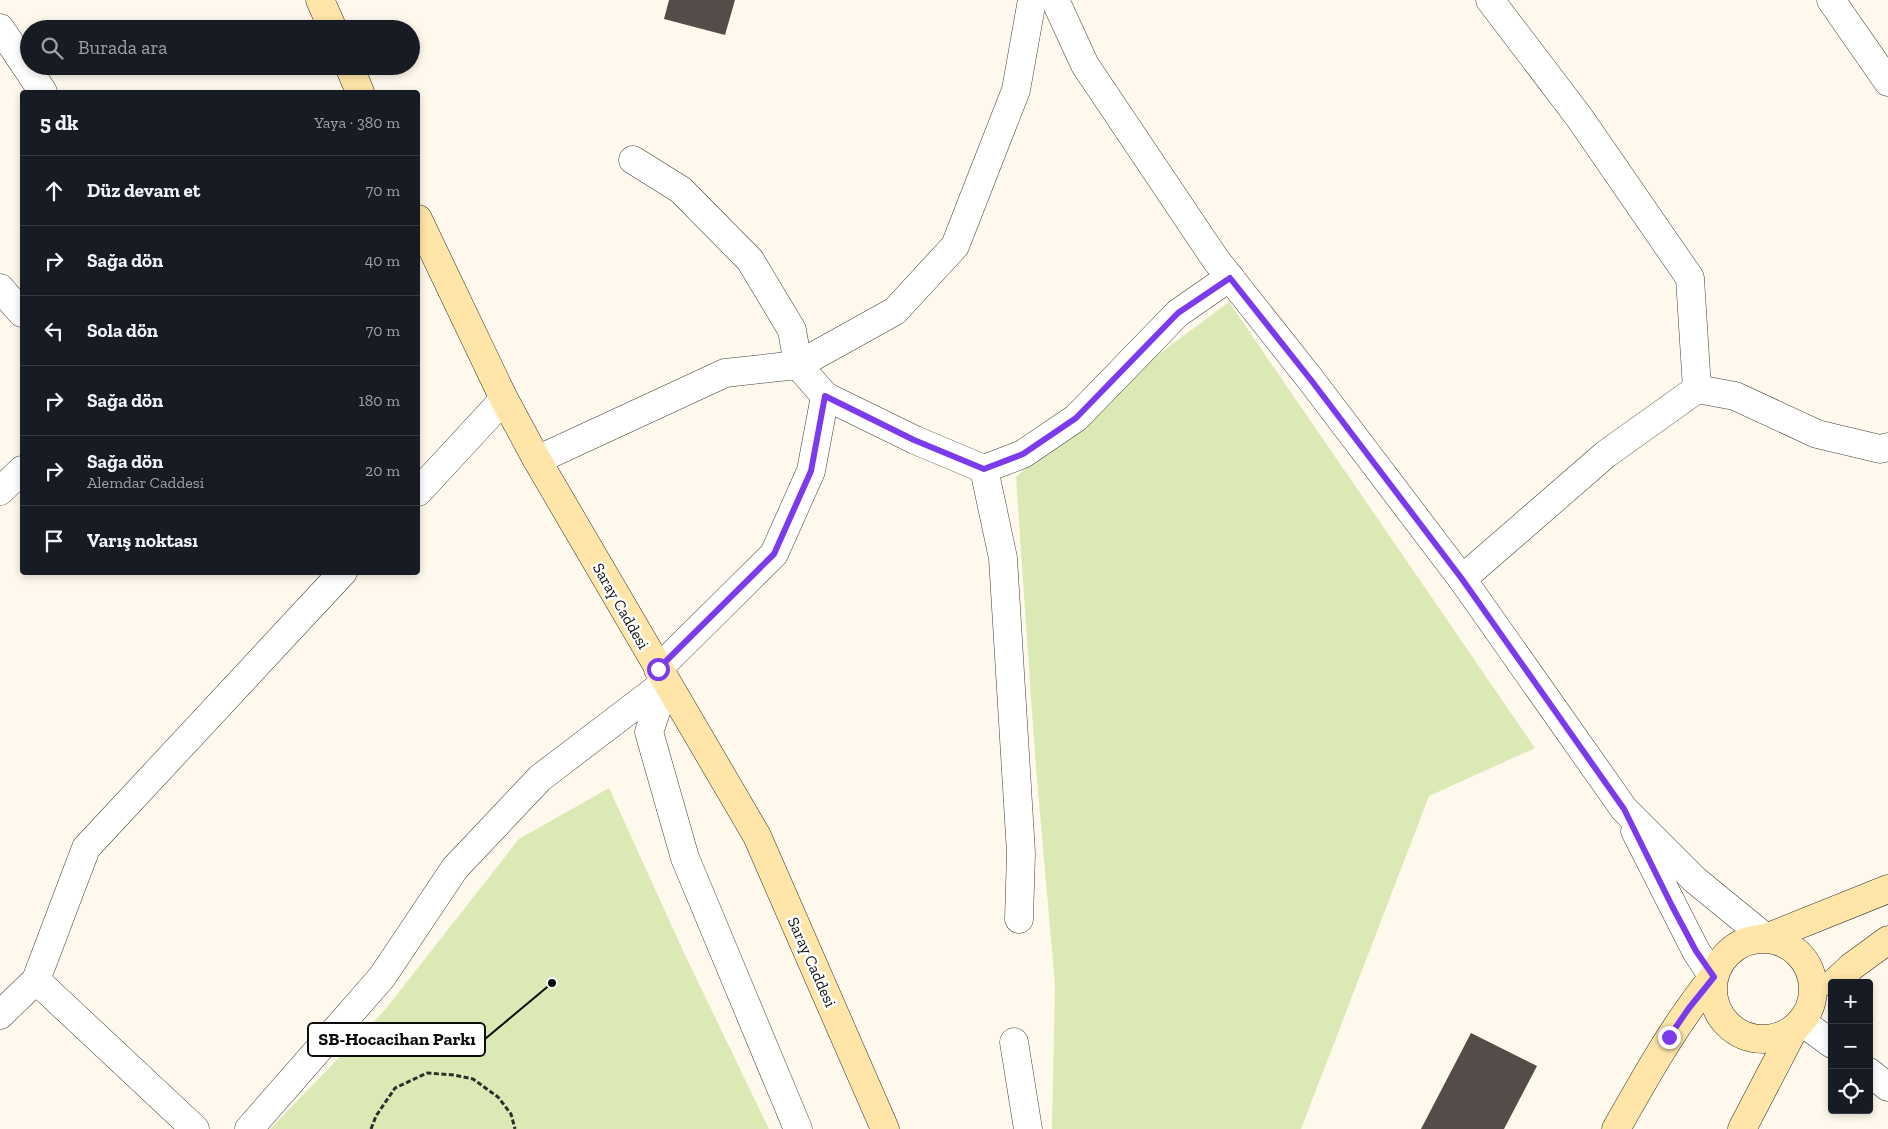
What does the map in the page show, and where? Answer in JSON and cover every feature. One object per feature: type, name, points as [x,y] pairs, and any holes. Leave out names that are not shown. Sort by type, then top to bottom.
[{"type":"street","points":[[320,0],[329,20]]},
{"type":"street","points":[[537,460],[725,373],[798,365],[894,312],[955,246],[1016,90],[1032,0]]},
{"type":"street","points":[[1056,0],[1086,66],[1216,260],[1311,380],[1462,579],[1624,809],[1696,951],[1714,977]]},
{"type":"street","points":[[1490,0],[1579,117],[1690,278],[1697,389]]},
{"type":"street","points":[[1831,0],[1888,82]]},
{"type":"street","points":[[0,28],[20,58]]},
{"type":"street","points":[[32,75],[42,90]]},
{"type":"street","points":[[353,75],[359,90]]},
{"type":"street","points":[[633,160],[681,190],[750,260],[792,330],[798,365],[825,396],[914,440],[984,469],[1023,454],[1076,418],[1178,313],[1230,278]]},
{"type":"street","name":"Saray Caddesi","points":[[420,223],[504,399],[537,460],[756,836],[885,1129]]},
{"type":"street","points":[[0,288],[20,311]]},
{"type":"street","points":[[1462,579],[1606,454],[1697,389],[1735,396],[1816,434],[1880,448],[1888,447]]},
{"type":"street","points":[[249,1129],[382,977],[455,868],[540,778],[662,675],[774,554],[811,471],[825,396]]},
{"type":"street","points":[[420,490],[504,399]]},
{"type":"street","points":[[984,469],[1003,558],[1021,853],[1019,919]]},
{"type":"street","points":[[0,491],[20,472]]},
{"type":"street","points":[[0,1014],[36,980],[86,848],[340,575]]},
{"type":"street","points":[[662,675],[649,732],[686,858],[798,1129]]},
{"type":"street","points":[[1624,809],[1695,880],[1766,938],[1782,942],[1796,950],[1806,963],[1812,978],[1813,995],[1801,1021],[1742,1129]]},
{"type":"street","points":[[1828,990],[1801,1021],[1777,1038],[1760,1040],[1742,1036],[1728,1025],[1717,1012],[1712,995],[1718,964],[1727,953],[1738,945],[1751,940],[1766,938],[1888,889]]},
{"type":"street","points":[[1838,979],[1851,967],[1888,940]]},
{"type":"street","points":[[1616,1129],[1669,1037],[1714,977]]},
{"type":"street","points":[[36,980],[195,1129]]},
{"type":"street","points":[[1801,1021],[1828,1041]]},
{"type":"street","points":[[1014,1042],[1028,1129]]},
{"type":"street","points":[[1873,1075],[1888,1087]]},
{"type":"path","points":[[371,1129],[376,1116],[395,1088],[427,1073],[454,1075],[473,1079],[498,1097],[511,1114],[515,1129]]},
{"type":"green space","points":[[1229,302],[1535,748],[1429,796],[1301,1129],[1052,1129],[1055,985],[1035,756],[1016,477],[1155,357]]},
{"type":"green space","points":[[609,788],[685,955],[769,1129],[270,1129],[384,1011],[519,839]]},
{"type":"building","points":[[669,0],[735,0],[725,35],[664,19]]},
{"type":"building","points":[[1471,1033],[1537,1066],[1504,1129],[1421,1129]]},
{"type":"place","name":"SB-Hocacihan Parkı","points":[[552,983]]},
{"type":"route","points":[[658,669],[774,554],[811,471],[825,396],[914,440],[984,469],[1023,454],[1076,418],[1178,313],[1230,278],[1311,380],[1462,579],[1624,809],[1696,951],[1714,977],[1669,1037]]}]
